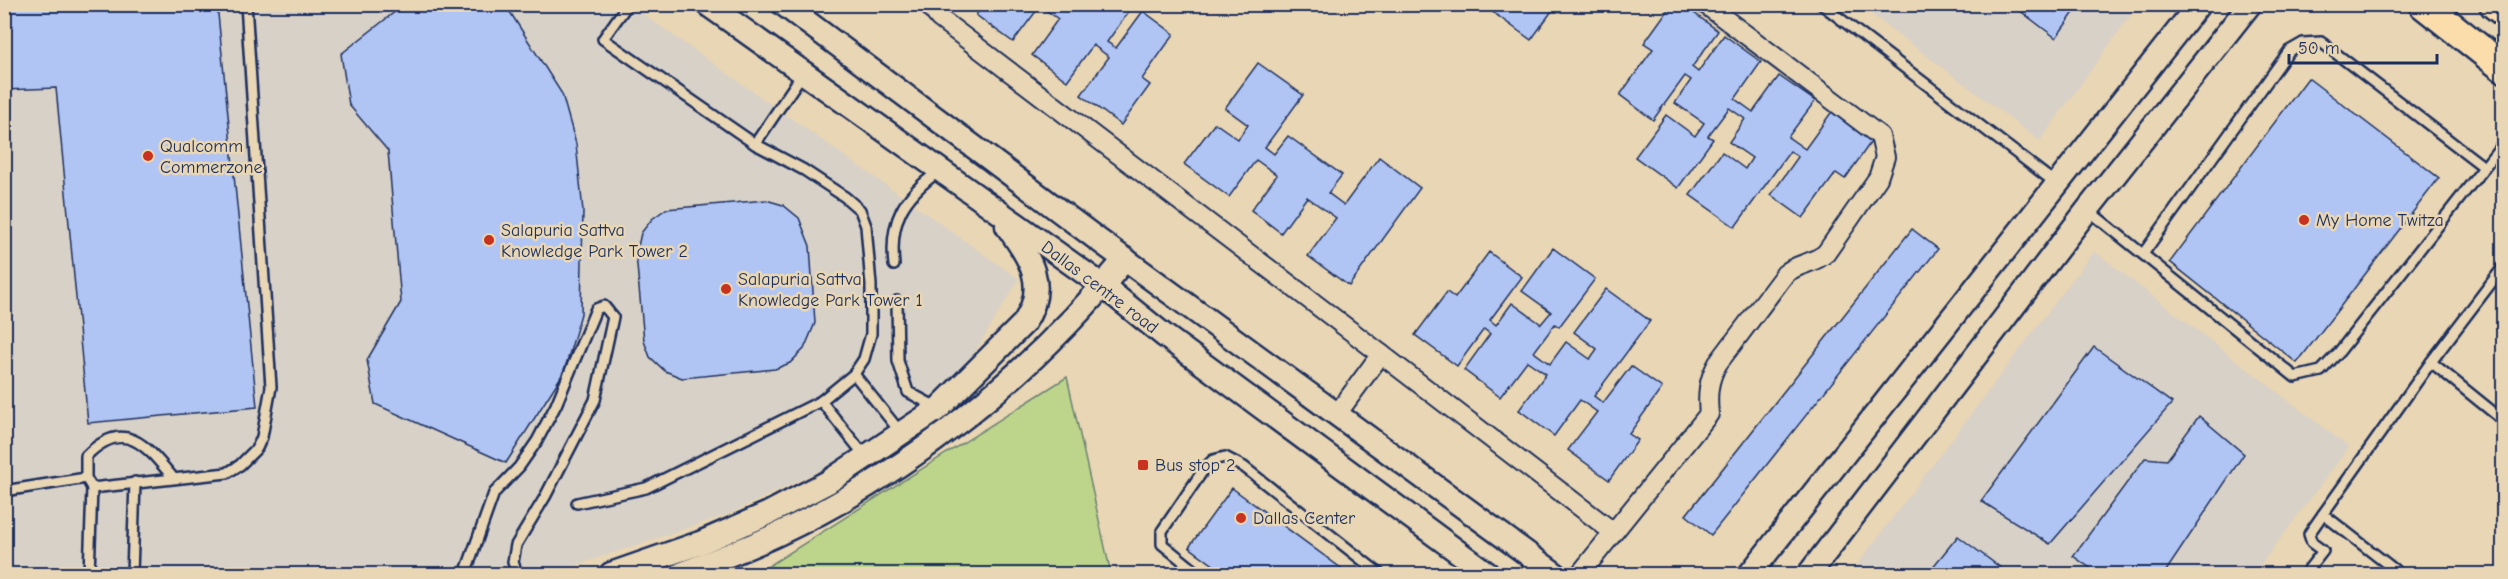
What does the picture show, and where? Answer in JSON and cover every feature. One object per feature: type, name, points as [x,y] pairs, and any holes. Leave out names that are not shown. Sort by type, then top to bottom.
[{"type":"main road","points":[[2423,4],[2504,68]]},
{"type":"main road","points":[[2494,4],[2504,12]]},
{"type":"street","name":"Dallas centre road","points":[[707,4],[1103,286],[1165,336],[1474,571]]},
{"type":"street","name":"Dallas centre road","points":[[783,4],[1125,259],[1555,574]]},
{"type":"street","points":[[928,4],[939,18],[1613,532]]},
{"type":"street","points":[[1580,574],[1709,414],[1707,394],[1711,375],[1718,363],[1785,274],[1793,267],[1820,259],[1826,253],[1878,178],[1885,157],[1880,135],[1705,4]]},
{"type":"street","points":[[1750,574],[2199,4]]},
{"type":"street","points":[[1809,574],[2088,209],[2250,4]]},
{"type":"street","points":[[611,574],[700,543],[769,513],[828,482],[939,408],[1024,323],[1032,311],[1037,295],[1036,278],[1018,242],[999,214]]},
{"type":"street","points":[[681,574],[778,534],[860,490],[941,434],[976,407],[1056,335],[1103,286],[1125,259]]},
{"type":"street","points":[[1337,414],[1381,354]]},
{"type":"lane","points":[[92,488],[227,473],[240,465],[257,448],[262,437],[271,387],[246,4]]},
{"type":"lane","points":[[577,503],[646,488],[821,401],[854,374],[864,359],[871,334],[871,285],[866,226],[860,210],[845,197],[804,170],[755,144],[603,39],[628,4]]},
{"type":"lane","points":[[1821,4],[2058,185]]},
{"type":"lane","points":[[2143,254],[2289,51],[2303,44],[2321,42],[2484,167]]},
{"type":"lane","points":[[755,144],[803,73]]},
{"type":"lane","points":[[2088,209],[2295,377],[2321,371],[2339,352],[2504,142]]},
{"type":"lane","points":[[894,265],[891,243],[906,200],[917,187],[940,170]]},
{"type":"lane","points":[[2305,574],[2323,551],[2312,543],[2309,534],[2431,362],[2504,266]]},
{"type":"lane","points":[[897,301],[898,361],[908,392],[939,408]]},
{"type":"lane","points":[[465,574],[494,493],[519,466],[537,441],[556,405],[596,309],[604,306],[613,317],[595,400],[545,496],[516,545],[513,562],[517,574]]},
{"type":"lane","points":[[2431,362],[2504,421]]},
{"type":"lane","points":[[854,374],[902,434]]},
{"type":"lane","points":[[821,401],[866,458]]},
{"type":"lane","points":[[89,574],[92,488],[86,478],[86,456],[101,441],[117,437],[134,439],[156,457],[174,479]]},
{"type":"lane","points":[[1199,574],[1162,544],[1162,531],[1204,469],[1213,460],[1225,457],[1244,467],[1380,574]]},
{"type":"lane","points":[[680,460],[688,469]]},
{"type":"lane","points":[[4,491],[86,478]]},
{"type":"lane","points":[[132,574],[135,482]]},
{"type":"lane","points":[[2323,514],[2400,574]]},
{"type":"shaded area","points":[[5,5],[630,5],[1019,279],[954,387],[865,449],[729,514],[577,565],[522,574],[147,574],[5,569]]},
{"type":"shaded area","points":[[1859,5],[2138,5],[2040,141]]},
{"type":"shaded area","points":[[2094,251],[2349,447],[2254,574],[1850,574]]},
{"type":"green space","points":[[1067,377],[1111,574],[756,574]]},
{"type":"building","name":"Qualcomm Commerzone","points":[[4,4],[217,4],[257,407],[88,423],[56,88],[4,90]]},
{"type":"building","name":"Salapuria Sattva Knowledge Park Tower 2","points":[[405,4],[505,4],[562,94],[576,144],[583,211],[581,314],[564,372],[506,463],[375,404],[367,360],[401,302],[388,151],[349,105],[341,54]]},
{"type":"building","points":[[961,4],[974,4],[970,11]]},
{"type":"building","points":[[984,4],[1056,4],[1063,9],[1066,4],[1134,4],[1107,42],[1116,48],[1143,11],[1174,34],[1142,79],[1150,85],[1121,125],[1081,95],[1109,57],[1093,45],[1067,81],[1032,55],[1058,19],[1040,6],[1013,42],[976,15]]},
{"type":"building","points":[[1494,4],[1557,4],[1531,40],[1490,10]]},
{"type":"building","points":[[1672,4],[1682,4],[1718,31],[1692,67],[1698,72],[1724,35],[1761,62],[1735,99],[1753,112],[1779,76],[1815,101],[1788,137],[1805,149],[1833,110],[1873,139],[1845,179],[1836,173],[1803,218],[1771,195],[1798,157],[1790,151],[1735,227],[1690,195],[1722,152],[1745,169],[1752,158],[1729,142],[1745,119],[1729,108],[1708,136],[1713,139],[1678,188],[1635,157],[1666,115],[1695,136],[1704,123],[1675,103],[1691,80],[1685,76],[1653,120],[1620,95],[1653,49],[1644,43]]},
{"type":"building","points":[[2011,4],[2080,4],[2056,38]]},
{"type":"building","points":[[1258,63],[1303,95],[1265,147],[1274,154],[1288,136],[1342,175],[1328,193],[1344,205],[1379,157],[1420,188],[1349,286],[1308,256],[1336,218],[1307,197],[1281,233],[1251,210],[1277,175],[1256,160],[1229,197],[1184,164],[1215,123],[1238,139],[1248,125],[1225,108]]},
{"type":"building","name":"My Home Twitza","points":[[2308,78],[2439,178],[2297,363],[2170,262]]},
{"type":"building","name":"Salapuria Sattva Knowledge Park Tower 1","points":[[766,200],[783,205],[799,218],[810,246],[815,323],[804,349],[790,363],[775,369],[682,378],[665,371],[650,357],[644,341],[636,255],[641,233],[652,219],[666,209]]},
{"type":"building","points":[[1912,229],[1938,249],[1711,535],[1686,515]]},
{"type":"building","points":[[1553,248],[1595,279],[1559,327],[1555,324],[1534,352],[1550,364],[1566,342],[1590,359],[1597,349],[1574,332],[1606,289],[1650,321],[1594,396],[1603,403],[1631,366],[1662,388],[1629,434],[1638,440],[1609,480],[1568,450],[1597,412],[1580,400],[1554,436],[1519,410],[1546,374],[1527,361],[1500,397],[1464,370],[1490,334],[1484,329],[1457,366],[1415,335],[1447,292],[1455,298],[1489,252],[1522,277],[1490,320],[1496,325],[1512,303],[1541,324],[1551,312],[1522,291]]},
{"type":"building","points":[[2094,347],[2172,403],[2050,544],[1981,501]]},
{"type":"building","points":[[2199,416],[2244,454],[2164,574],[2099,574],[2073,556],[2145,458],[2167,460]]},
{"type":"building","name":"Dallas Center","points":[[1232,488],[1349,574],[1226,574],[1189,547]]},
{"type":"building","points":[[1958,536],[2009,574],[1927,574]]},
{"type":"place","name":"Qualcomm Commerzone","points":[[148,156]]},
{"type":"place","name":"My Home Twitza","points":[[2304,220]]},
{"type":"place","name":"Salapuria Sattva Knowledge Park Tower 2","points":[[489,240]]},
{"type":"place","name":"Salapuria Sattva Knowledge Park Tower 1","points":[[726,289]]},
{"type":"place","name":"Bus stop 2","points":[[1143,465]]},
{"type":"place","name":"Dallas Center","points":[[1241,518]]}]
